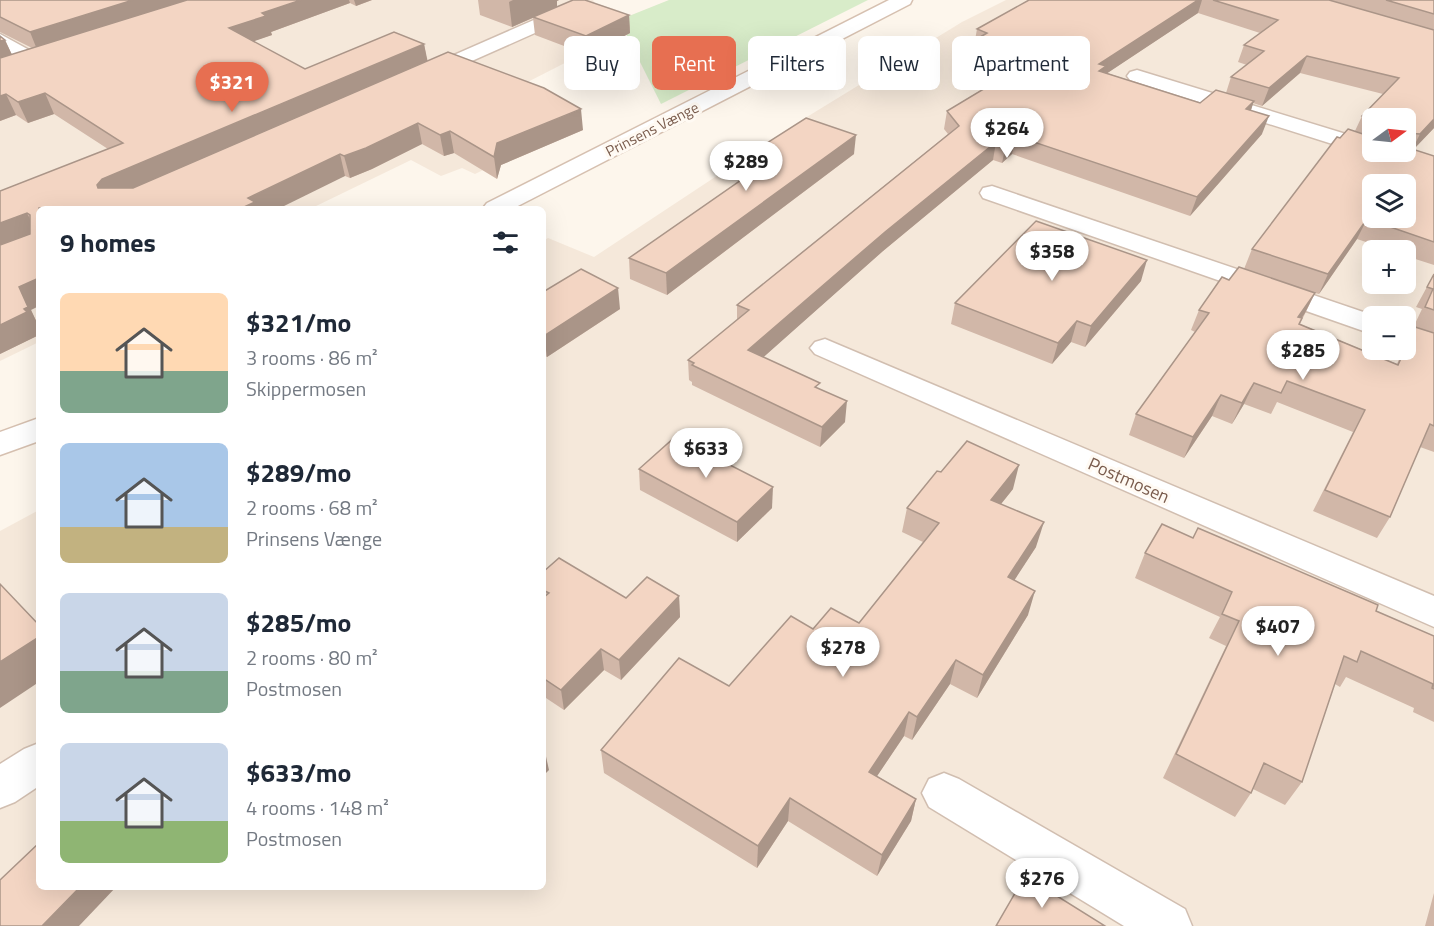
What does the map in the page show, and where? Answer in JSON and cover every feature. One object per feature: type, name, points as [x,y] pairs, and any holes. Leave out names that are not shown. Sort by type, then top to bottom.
[{"type":"street","name":"Prinsens Vænge","points":[[500,206],[903,0]]},
{"type":"street","points":[[404,84],[577,7]]},
{"type":"street","points":[[0,40],[35,61]]},
{"type":"street","points":[[9,70],[57,54]]},
{"type":"street","points":[[1137,76],[1362,146]]},
{"type":"street","points":[[993,193],[1362,322]]},
{"type":"street","points":[[1416,340],[1434,346]]},
{"type":"street","name":"Postmosen","points":[[825,348],[1434,612]]},
{"type":"street","points":[[0,444],[36,430]]},
{"type":"street","points":[[0,788],[36,764]]},
{"type":"street","points":[[944,793],[1168,926]]},
{"type":"shaded area","points":[[0,0],[593,0],[595,3],[620,11],[583,34],[589,36],[564,36],[564,63],[504,94],[564,130],[475,174],[462,168],[441,176],[411,160],[316,206],[36,206],[36,343],[0,361]]},
{"type":"shaded area","points":[[1006,0],[1434,0],[1434,926],[0,926],[0,531],[36,512],[36,890],[546,890],[546,239],[548,238],[594,257],[797,123],[858,86],[858,90],[940,90],[939,36]]},
{"type":"green space","points":[[669,0],[868,0],[796,36],[748,36],[748,60],[736,66],[736,36],[652,36],[652,86],[640,62],[640,36],[627,36],[619,20]]},
{"type":"green space","points":[[654,90],[689,90],[661,104]]},
{"type":"building","points":[[0,0],[133,0],[30,32],[0,17]]},
{"type":"building","points":[[187,0],[301,0],[262,13],[266,16],[229,28],[305,69],[394,32],[424,44],[102,179],[97,185],[98,188],[133,188],[448,52],[544,88],[581,109],[497,143],[494,157],[450,131],[440,135],[418,123],[366,148],[344,156],[340,154],[248,198],[255,202],[246,206],[36,206],[36,279],[19,287],[28,307],[24,309],[27,312],[0,325],[0,245],[30,234],[30,215],[27,213],[0,223],[0,191],[123,143],[45,93],[18,102],[6,94],[0,96],[0,58]]},
{"type":"building","points":[[573,0],[585,0],[629,15],[586,36],[533,17]]},
{"type":"building","points":[[1029,0],[1198,0],[1099,64],[1106,66],[1099,71],[1200,103],[1216,90],[1254,101],[1246,109],[1269,116],[1197,197],[1016,136],[1006,145],[996,142],[885,232],[748,350],[820,383],[815,387],[847,401],[822,427],[692,365],[694,363],[688,360],[749,310],[737,305],[959,126],[947,111],[982,90],[1090,90],[1090,36],[982,36],[987,33],[977,29]]},
{"type":"building","points":[[1213,0],[1329,0],[1434,30],[1434,119],[1420,134],[1416,134],[1416,108],[1370,108],[1399,78],[1307,56],[1269,88],[1231,77],[1264,51],[1244,45],[1278,20]]},
{"type":"building","points":[[1386,0],[1434,0],[1434,14]]},
{"type":"building","points":[[806,118],[856,135],[666,273],[629,258],[764,164],[745,157]]},
{"type":"building","points":[[1348,129],[1362,134],[1362,162],[1416,162],[1416,150],[1434,156],[1434,242],[1393,228],[1416,228],[1416,174],[1362,174],[1362,226],[1328,274],[1252,249],[1337,137],[1340,138]]},
{"type":"building","points":[[1036,221],[1147,260],[1091,326],[1077,321],[1058,343],[955,303]]},
{"type":"building","points":[[1239,267],[1315,293],[1298,317],[1302,318],[1299,324],[1362,350],[1362,360],[1386,360],[1398,365],[1400,360],[1416,360],[1416,327],[1434,333],[1434,426],[1430,424],[1390,517],[1325,490],[1365,410],[1287,381],[1281,393],[1254,383],[1242,403],[1221,395],[1193,437],[1136,414],[1209,313],[1199,310],[1222,277],[1229,280]]},
{"type":"building","points":[[581,269],[618,288],[546,335],[546,290]]},
{"type":"building","points":[[1434,274],[1434,310],[1425,307],[1433,289],[1427,287]]},
{"type":"building","points":[[675,437],[773,487],[737,522],[639,469]]},
{"type":"building","points":[[967,441],[1019,465],[991,500],[1044,522],[1008,577],[1035,591],[983,675],[956,660],[917,717],[909,712],[869,772],[916,799],[882,855],[790,798],[758,846],[601,750],[679,658],[729,686],[791,616],[813,629],[831,608],[859,623],[939,523],[907,508],[937,471],[941,472]]},
{"type":"building","points":[[1162,524],[1193,538],[1198,528],[1378,605],[1376,611],[1434,636],[1434,689],[1433,684],[1361,651],[1357,662],[1344,656],[1302,782],[1264,763],[1251,793],[1176,754],[1239,621],[1222,614],[1232,592],[1145,553]]},
{"type":"building","points":[[559,558],[626,598],[647,577],[679,596],[619,660],[601,649],[561,690],[546,680],[546,596],[549,593],[546,592],[546,569]]},
{"type":"building","points":[[0,584],[36,622],[36,639],[0,662]]},
{"type":"building","points":[[36,846],[36,890],[77,890],[42,926],[0,926],[0,880]]},
{"type":"building","points":[[1025,876],[1105,926],[996,926]]}]
